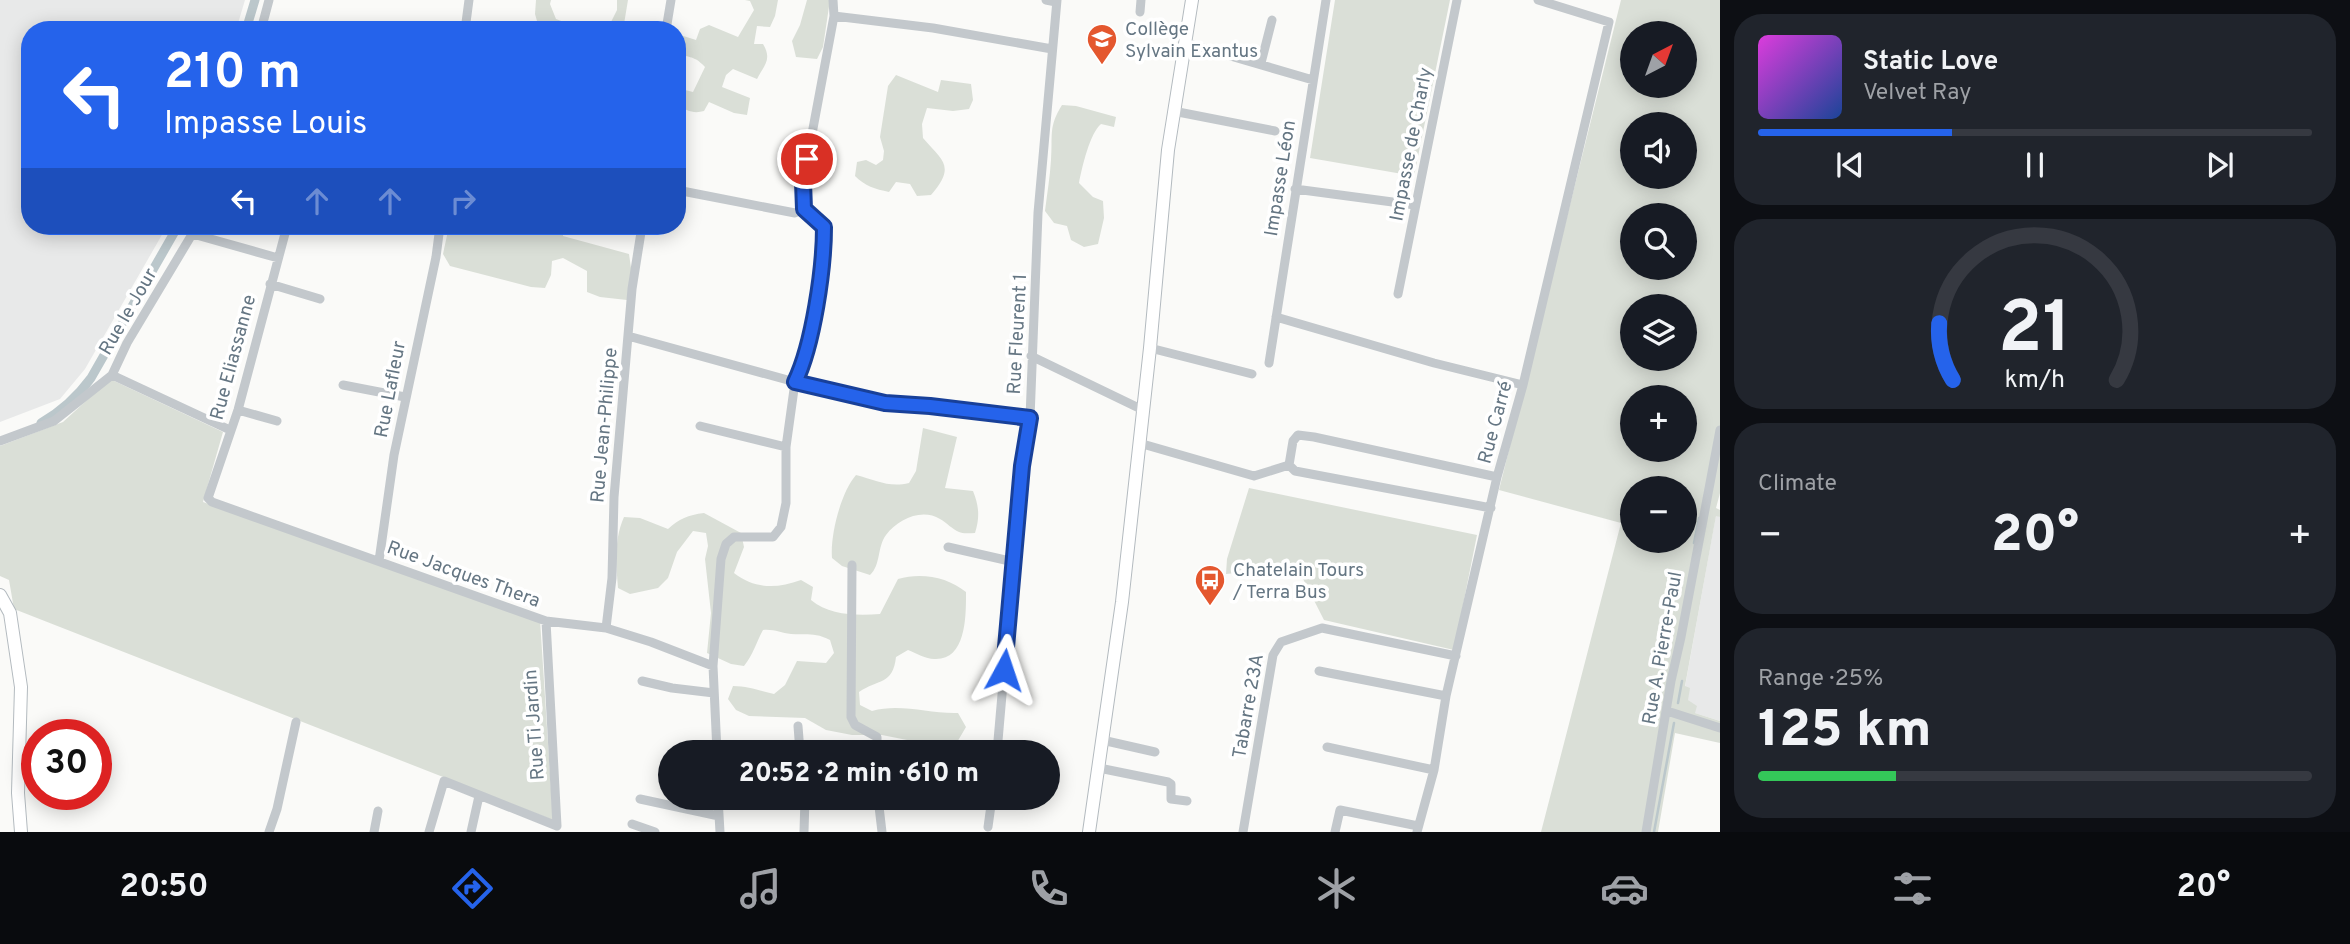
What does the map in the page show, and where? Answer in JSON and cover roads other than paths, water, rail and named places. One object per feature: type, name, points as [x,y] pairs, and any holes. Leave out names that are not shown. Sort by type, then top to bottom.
[{"type":"main road","points":[[1089,832],[1122,602],[1173,111],[1192,0]]},
{"type":"main road","points":[[0,595],[10,613],[22,687],[18,793],[21,832]]},
{"type":"street","points":[[263,21],[269,0]]},
{"type":"street","points":[[466,21],[469,0]]},
{"type":"street","points":[[668,21],[671,0]]},
{"type":"street","points":[[716,740],[713,666],[721,559],[726,544],[734,537],[773,537],[781,527],[786,503],[786,447],[795,382],[805,361],[824,249],[824,227],[804,209],[803,182],[834,16],[832,0]]},
{"type":"street","points":[[1045,0],[1056,1]]},
{"type":"street","points":[[1140,12],[1141,0]]},
{"type":"street","name":"Impasse Léon","points":[[1269,363],[1326,0]]},
{"type":"street","name":"Impasse de Charly","points":[[1398,295],[1457,0]]},
{"type":"street","name":"Rue Carré","points":[[1417,829],[1434,770],[1446,696],[1497,477],[1523,385],[1609,22],[1538,0]]},
{"type":"street","name":"Rue Fleurent 1","points":[[998,740],[1022,466],[1030,418],[1038,213],[1056,1]]},
{"type":"street","points":[[834,16],[933,28],[1052,48]]},
{"type":"street","points":[[1261,63],[1272,20]]},
{"type":"street","points":[[1186,43],[1313,80]]},
{"type":"street","points":[[1173,111],[1275,131]]},
{"type":"street","points":[[1295,189],[1415,205]]},
{"type":"street","points":[[686,192],[795,214],[804,209]]},
{"type":"street","name":"Rue le Jour","points":[[192,235],[127,343],[112,375],[230,430]]},
{"type":"street","points":[[210,235],[278,258]]},
{"type":"street","name":"Rue Eliassanne","points":[[208,498],[238,410],[284,235]]},
{"type":"street","name":"Rue Lafleur","points":[[379,561],[394,455],[439,235]]},
{"type":"street","name":"Rue Jean-Philippe","points":[[606,628],[612,578],[614,497],[632,289],[641,235]]},
{"type":"street","points":[[270,284],[320,299]]},
{"type":"street","points":[[1276,317],[1434,363],[1523,385]]},
{"type":"street","points":[[628,336],[795,382],[885,403],[1030,418]]},
{"type":"street","points":[[1150,348],[1252,374]]},
{"type":"street","points":[[1031,356],[1143,410]]},
{"type":"street","points":[[0,441],[54,421],[112,375]]},
{"type":"street","points":[[342,385],[405,397]]},
{"type":"street","points":[[238,410],[277,421]]},
{"type":"street","points":[[700,426],[786,447]]},
{"type":"street","name":"Rue A. Pierre-Paul","points":[[1646,832],[1671,681],[1720,430]]},
{"type":"street","points":[[1289,465],[1293,441],[1298,435],[1497,477]]},
{"type":"street","points":[[1139,443],[1254,477],[1289,465]]},
{"type":"street","points":[[1289,465],[1295,471],[1491,508]]},
{"type":"street","name":"Rue Jacques Thera","points":[[208,498],[212,502],[546,621],[606,628],[713,666]]},
{"type":"street","points":[[948,547],[1014,562]]},
{"type":"street","points":[[852,565],[851,717],[855,725],[877,737],[877,740]]},
{"type":"street","name":"Rue Ti Jardin","points":[[479,796],[557,826],[546,621]]},
{"type":"street","name":"Tabarre 23A","points":[[1243,832],[1273,655],[1281,642],[1322,628],[1456,656]]},
{"type":"street","points":[[1320,671],[1446,696]]},
{"type":"street","points":[[642,681],[714,693]]},
{"type":"street","points":[[1667,711],[1720,728]]},
{"type":"street","points":[[269,832],[277,809],[296,722]]},
{"type":"street","points":[[798,726],[799,740]]},
{"type":"street","points":[[1102,740],[1155,752]]},
{"type":"street","points":[[1327,747],[1434,770]]},
{"type":"street","points":[[1098,768],[1168,782],[1171,784],[1171,799],[1187,802]]},
{"type":"street","points":[[429,832],[444,781],[479,796],[471,832]]},
{"type":"street","points":[[640,799],[719,816]]},
{"type":"street","points":[[719,810],[720,832]]},
{"type":"street","points":[[804,810],[804,832]]},
{"type":"street","points":[[879,810],[882,832]]},
{"type":"street","points":[[988,827],[990,810]]},
{"type":"street","points":[[1335,832],[1340,810],[1417,829]]},
{"type":"street","points":[[374,832],[378,811]]},
{"type":"street","points":[[632,824],[655,832]]},
{"type":"waterway","points":[[249,21],[255,0]]},
{"type":"waterway","points":[[41,423],[69,403],[91,378],[173,235]]},
{"type":"waterway","points":[[1697,528],[1699,518]]},
{"type":"waterway","points":[[1678,703],[1682,681]]},
{"type":"waterway","points":[[1654,832],[1674,723]]},
{"type":"place","name":"Collège Sylvain Exantus","points":[[1102,66]]},
{"type":"place","name":"Chatelain Tours / Terra Bus","points":[[1210,607]]}]
